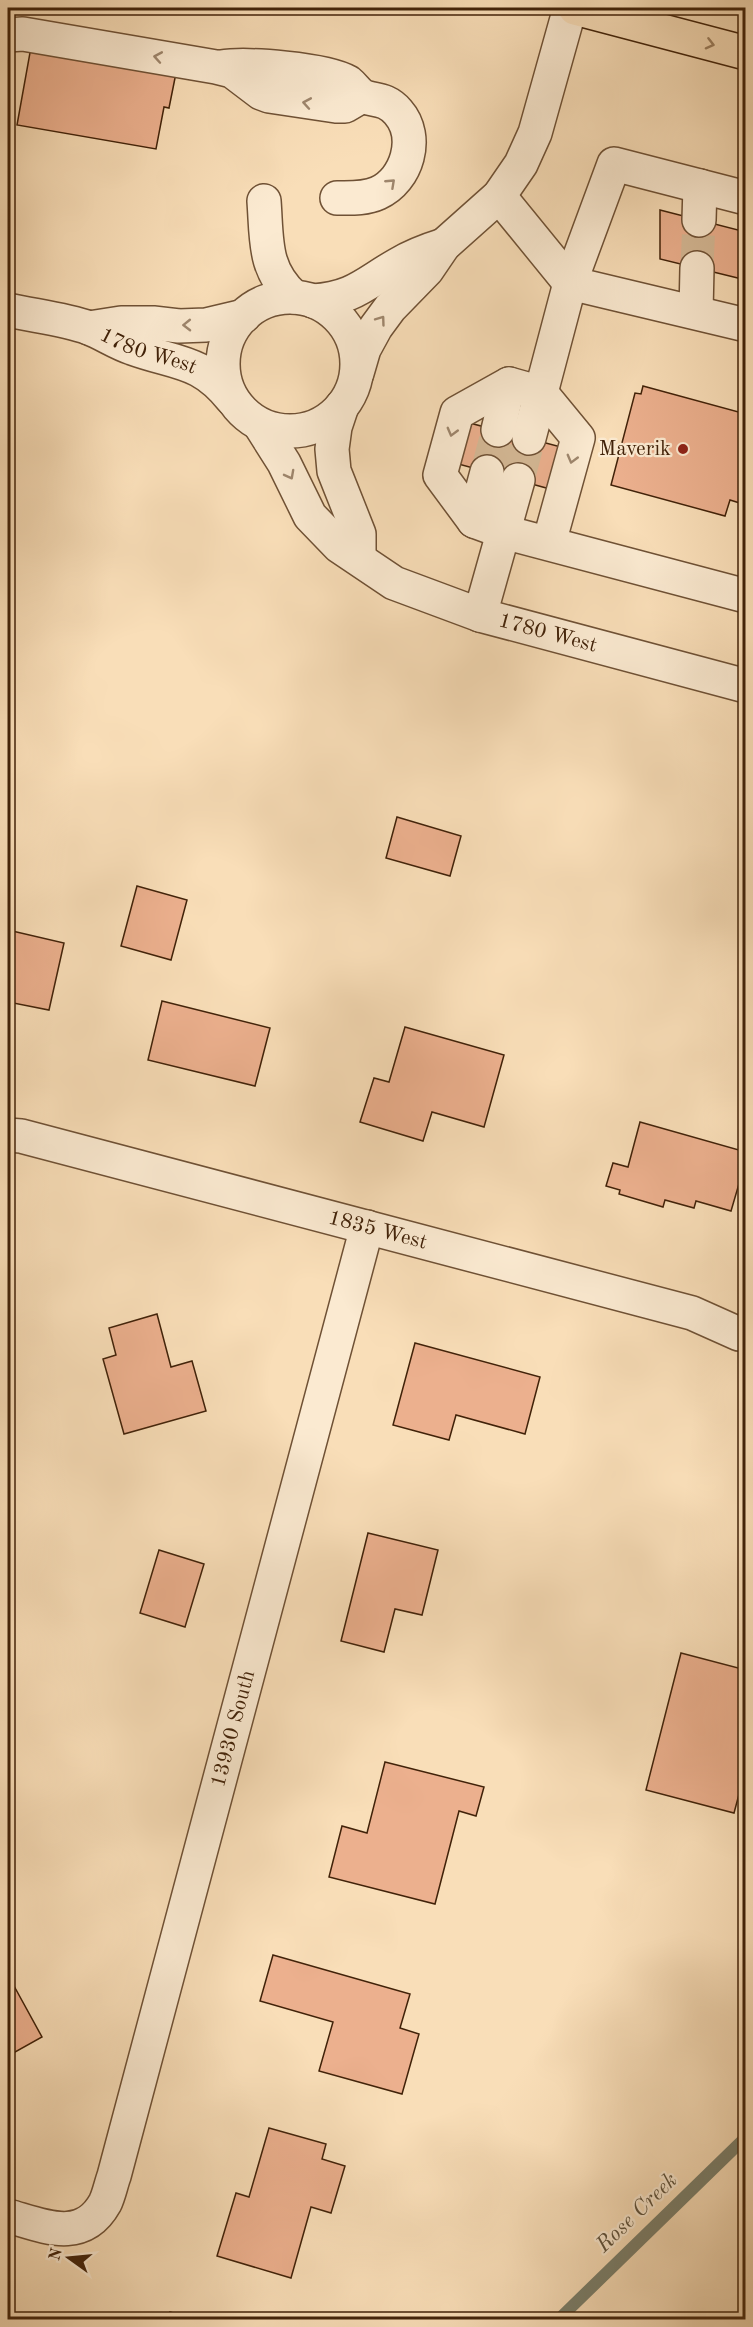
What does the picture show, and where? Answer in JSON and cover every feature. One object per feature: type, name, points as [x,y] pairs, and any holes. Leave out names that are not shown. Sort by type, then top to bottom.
[{"type":"main road","points":[[575,8],[746,53]]},
{"type":"street","points":[[358,558],[359,534],[334,471],[332,449],[334,427],[342,406],[351,391],[364,349],[390,308],[427,270],[444,245],[499,196],[521,164],[535,133],[570,8]]},
{"type":"street","points":[[8,35],[31,35],[216,68],[253,64],[331,76],[347,82],[362,96],[378,98],[388,104],[404,121],[409,142],[404,167],[397,179],[387,188],[375,195],[362,198],[337,198]]},
{"type":"street","points":[[529,438],[570,283],[614,164],[746,198]]},
{"type":"street","points":[[699,220],[700,186]]},
{"type":"street","points":[[499,196],[570,283],[746,325]]},
{"type":"street","points":[[264,201],[269,256],[268,272],[264,287],[248,312],[232,330],[225,347],[223,365],[226,383],[233,400],[245,414],[260,425],[278,430],[296,431],[313,427],[330,419],[342,406]]},
{"type":"street","points":[[248,312],[266,302],[328,300],[352,293],[414,256],[444,245]]},
{"type":"street","points":[[269,256],[276,277],[304,299],[329,309],[347,330],[356,355],[357,373]]},
{"type":"street","points":[[696,312],[698,268]]},
{"type":"street","name":"1780 West","points":[[8,310],[89,328],[131,348],[200,369],[219,382],[233,400]]},
{"type":"street","name":"1780 West","points":[[89,328],[121,323],[206,325],[248,312]]},
{"type":"street","points":[[498,430],[509,384]]},
{"type":"street","points":[[549,543],[578,438],[541,393],[509,384],[457,413],[440,474],[489,526],[549,543],[746,596]]},
{"type":"street","name":"1780 West","points":[[260,425],[284,463],[310,516],[339,546],[394,583],[480,615],[746,686]]},
{"type":"street","points":[[480,615],[489,526],[487,472]]},
{"type":"street","points":[[489,526],[518,480]]},
{"type":"street","name":"1835 West","points":[[8,1135],[21,1136],[692,1313],[740,1334],[746,1332]]},
{"type":"street","name":"13930 South","points":[[8,2216],[48,2227],[74,2229],[88,2224],[105,2202],[114,2176],[367,1227]]},
{"type":"building","points":[[31,47],[176,73],[169,108],[164,107],[156,149],[17,125]]},
{"type":"building","points":[[660,210],[746,232],[746,280],[660,259]]},
{"type":"building","name":"Maverik","points":[[643,386],[746,414],[746,505],[730,500],[725,516],[611,485],[635,393],[641,394]]},
{"type":"building","points":[[462,421],[561,447],[550,489],[451,462]]},
{"type":"building","points":[[397,817],[461,836],[450,876],[386,858]]},
{"type":"building","points":[[137,886],[187,900],[171,960],[121,946]]},
{"type":"building","points":[[8,930],[64,943],[49,1010],[8,1002]]},
{"type":"building","points":[[162,1001],[270,1028],[255,1086],[148,1060]]},
{"type":"building","points":[[405,1027],[504,1055],[484,1127],[432,1112],[423,1141],[360,1122],[374,1078],[389,1082]]},
{"type":"building","points":[[640,1122],[746,1152],[746,1160],[731,1211],[696,1201],[694,1208],[665,1200],[663,1207],[619,1194],[620,1190],[606,1186],[613,1163],[628,1167]]},
{"type":"building","points":[[157,1314],[171,1367],[192,1361],[206,1411],[124,1434],[103,1359],[116,1355],[109,1328]]},
{"type":"building","points":[[415,1343],[540,1377],[525,1434],[456,1415],[449,1440],[393,1425]]},
{"type":"building","points":[[368,1533],[438,1550],[422,1615],[395,1609],[384,1652],[341,1641]]},
{"type":"building","points":[[159,1550],[204,1564],[185,1627],[140,1613]]},
{"type":"building","points":[[681,1653],[746,1670],[746,1768],[734,1813],[646,1790]]},
{"type":"building","points":[[385,1762],[484,1787],[476,1816],[459,1811],[435,1904],[329,1877],[342,1826],[367,1833]]},
{"type":"building","points":[[273,1955],[410,1994],[400,2028],[419,2034],[402,2094],[319,2071],[333,2022],[260,2001]]},
{"type":"building","points":[[8,1975],[42,2037],[8,2056]]},
{"type":"building","points":[[269,2128],[326,2144],[322,2159],[345,2166],[331,2213],[311,2207],[291,2278],[217,2256],[236,2193],[249,2197]]},
{"type":"building","points":[[170,2312],[198,2320],[168,2320]]},
{"type":"waterway","name":"Rose Creek","points":[[558,2320],[746,2137]]},
{"type":"tunnel","points":[[697,268],[699,220]]},
{"type":"tunnel","points":[[487,472],[498,430]]},
{"type":"tunnel","points":[[518,480],[529,438]]},
{"type":"place","name":"Maverik","points":[[683,449]]}]
